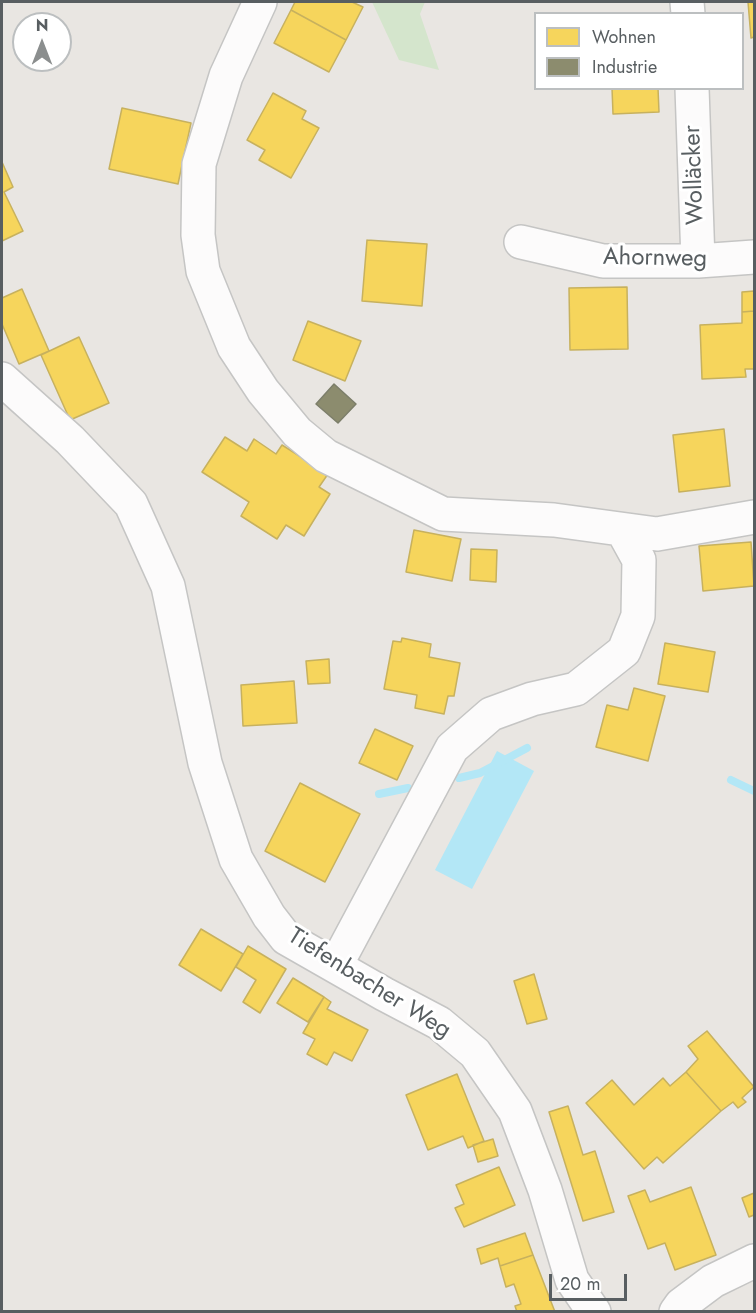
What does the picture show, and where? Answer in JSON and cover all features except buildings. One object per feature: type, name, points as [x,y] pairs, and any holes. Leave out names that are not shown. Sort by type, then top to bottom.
[{"type":"street","points":[[260,2],[226,76],[199,164],[198,235],[203,272],[234,347],[262,391],[297,432],[326,456],[443,514],[554,520],[657,534],[754,517]]},
{"type":"street","name":"Wolläcker","points":[[692,90],[698,261]]},
{"type":"street","name":"Ahornweg","points":[[521,242],[603,261],[698,261],[754,256]]},
{"type":"street","name":"Tiefenbacher Weg","points":[[2,379],[70,440],[131,504],[168,586],[205,763],[236,859],[269,916],[286,938],[439,1023],[476,1053],[515,1112],[545,1190],[572,1280],[594,1311]]},
{"type":"street","points":[[336,965],[452,748],[491,714],[532,699],[576,689],[624,651],[638,616],[639,560],[623,531]]},
{"type":"street","points":[[676,1311],[713,1281],[754,1261]]},
{"type":"green space","points":[[372,2],[425,2],[420,14],[439,70],[399,60]]},
{"type":"water","points":[[497,751],[534,771],[472,889],[435,870]]},
{"type":"waterway","points":[[459,778],[480,773],[527,748]]},
{"type":"waterway","points":[[731,780],[754,791]]},
{"type":"waterway","points":[[379,794],[408,788]]}]
